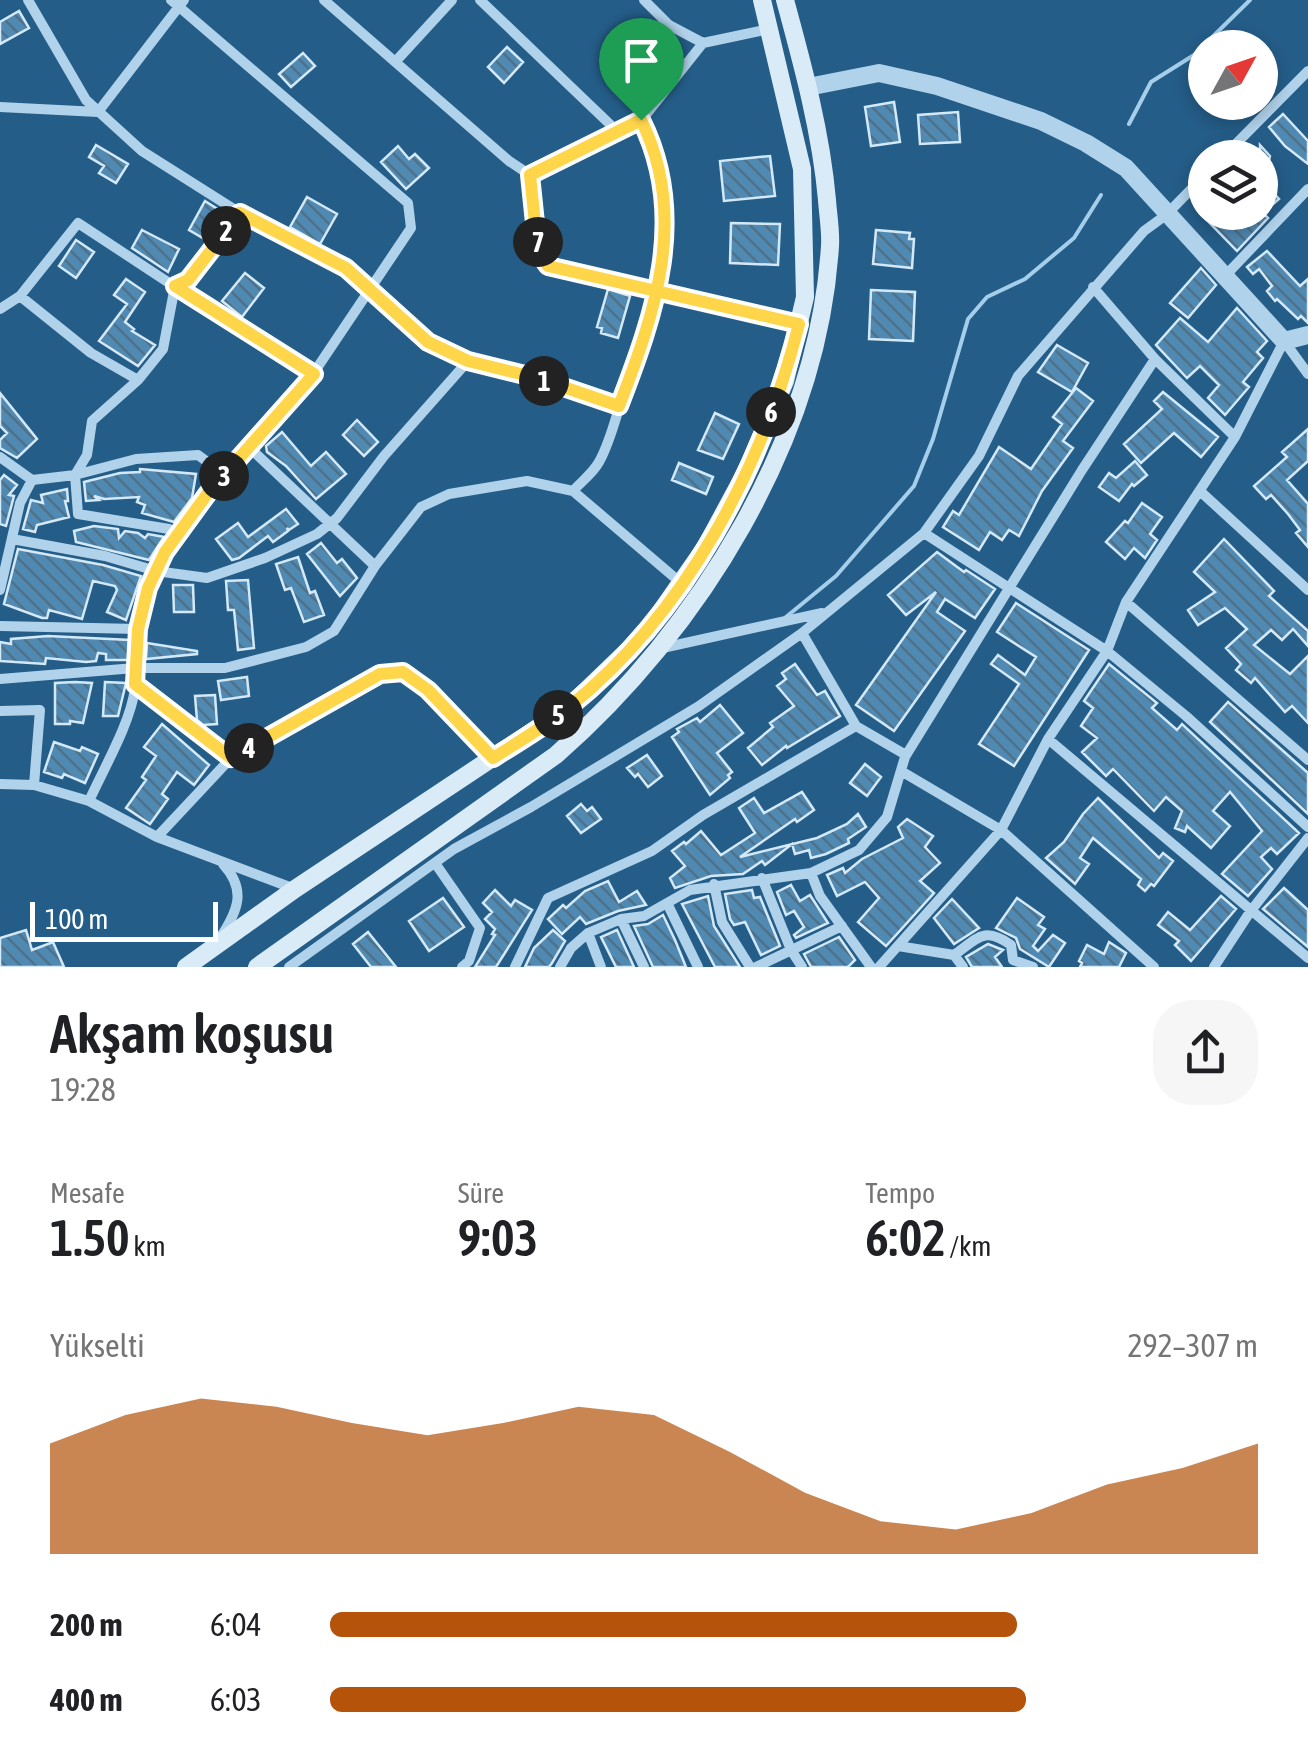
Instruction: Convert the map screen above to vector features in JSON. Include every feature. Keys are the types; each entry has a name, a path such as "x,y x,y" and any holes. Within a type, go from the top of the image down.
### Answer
{"main road":[{"path":"172,967 189,964 570,707 646,633 705,548 746,472 784,381 805,296 802,169 762,0"},
{"path":"257,967 556,755 598,718 658,649 722,562 771,472 817,342 830,243 824,162 785,0"}],"street":[{"path":"28,0 86,100 142,151 240,213 346,268 428,342 468,361 537,378 619,406"},
{"path":"324,0 530,175"},
{"path":"396,61 452,0"},
{"path":"480,0 618,132"},
{"path":"644,0 669,24 702,42 769,29"},
{"path":"89,801 124,722 135,684 138,629 148,588 175,536 314,374 410,228 408,203 178,2 98,112"},
{"path":"530,175 641,120 702,42"},
{"path":"1240,140 1308,71"},
{"path":"808,87 879,74 936,86 1041,121 1126,168 1284,341 1308,374"},
{"path":"0,107 98,112"},
{"path":"573,491 599,462 658,292 666,246 666,207 652,142 641,120"},
{"path":"530,175 538,252 548,266 799,324"},
{"path":"1225,276 1308,189"},
{"path":"289,967 435,863 699,706 802,634 924,533 979,456 1018,376 1092,287 1144,231 1188,192"},
{"path":"175,286 188,280 240,213"},
{"path":"0,308 20,296 78,223 314,374"},
{"path":"175,286 162,349 138,380 92,421 87,455 74,475 78,514 169,530 175,536"},
{"path":"1092,287 1156,359 1235,436"},
{"path":"20,296 91,353 138,380"},
{"path":"880,967 1000,830 1048,739 1107,652 1126,602 1235,436 1284,341 1308,335"},
{"path":"560,967 571,948 588,932 622,919 644,916 690,890 811,873 860,850 887,817 906,756 1082,470 1156,359"},
{"path":"12,539 207,578 265,558 328,525 468,361"},
{"path":"250,448 376,566"},
{"path":"0,457 32,480 74,475 136,459 198,455 225,474"},
{"path":"0,589 20,503 32,480"},
{"path":"0,679 135,668 225,668 306,646 334,631 421,507 450,494 527,481 573,491 681,583"},
{"path":"1201,492 1308,590"},
{"path":"924,533 1107,652 1186,716 1308,827"},
{"path":"1126,602 1308,760"},
{"path":"658,649 828,612"},
{"path":"0,626 138,629"},
{"path":"802,634 856,726 906,756"},
{"path":"156,838 231,758 380,674 403,672 428,690 493,758"},
{"path":"135,684 231,758"},
{"path":"0,711 40,710 34,785"},
{"path":"515,967 548,898 652,851 703,815 856,726"},
{"path":"1048,739 1308,958"},
{"path":"900,771 1000,830 1154,967"},
{"path":"0,784 34,785 89,801 156,838 296,889"},
{"path":"1214,967 1250,912 1308,838"},
{"path":"215,944 236,908 238,891 234,876 222,863"},
{"path":"435,863 480,928 470,961 462,967"},
{"path":"811,873 820,896 871,967"},
{"path":"762,878 791,950 802,967"},
{"path":"714,884 722,922 753,967 842,926"},
{"path":"668,905 698,967"},
{"path":"622,919 644,967"},
{"path":"588,932 601,967"},
{"path":"954,955 983,934 996,934 1011,945 1013,960 1033,967"},
{"path":"898,946 954,955 963,967"}],"building":[{"path":"19,11 29,28 0,44 0,22"},
{"path":"507,47 523,62 504,83 488,67"},
{"path":"303,53 315,66 291,87 279,74"},
{"path":"894,102 900,142 871,146 865,107"},
{"path":"958,112 960,142 920,144 918,115"},
{"path":"1283,114 1308,141 1308,164 1269,127"},
{"path":"96,145 128,164 116,183 99,173 104,166 89,157"},
{"path":"398,146 409,159 415,154 429,168 406,189 381,162"},
{"path":"770,156 775,196 724,201 720,161"},
{"path":"307,197 337,214 320,244 290,227"},
{"path":"205,201 227,215 208,241 189,230"},
{"path":"731,223 780,224 778,265 730,263"},
{"path":"142,230 179,249 168,272 132,248"},
{"path":"876,230 910,233 909,239 914,239 912,268 873,264"},
{"path":"1217,230 1257,230 1237,251"},
{"path":"76,240 94,252 76,278 59,266"},
{"path":"1267,251 1300,286 1308,279 1308,323 1275,301 1267,291 1272,286 1259,269 1253,274 1247,267"},
{"path":"1201,268 1216,285 1188,318 1170,303"},
{"path":"245,273 264,288 242,317 222,301"},
{"path":"126,279 145,292 125,322 155,345 138,366 99,341 127,304 114,295"},
{"path":"608,289 630,296 618,338 601,333 602,328 597,327"},
{"path":"871,290 915,292 913,341 869,339"},
{"path":"1237,308 1267,341 1257,352 1263,358 1243,382 1249,387 1225,415 1208,398 1219,385 1200,366 1187,378 1156,345 1180,318 1208,342"},
{"path":"1057,345 1088,363 1072,392 1038,372"},
{"path":"1076,388 1093,401 1063,441 1073,448 1042,491 1019,536 1009,530 1002,540 990,532 979,550 943,527 953,511 959,515 999,447 1031,469 1062,424 1053,417"},
{"path":"1163,392 1218,437 1201,457 1174,433 1141,463 1124,444 1162,409 1154,401"},
{"path":"0,393 37,439 17,458 0,448 0,440 7,433 0,426"},
{"path":"715,413 739,424 723,459 698,450"},
{"path":"357,420 378,442 364,456 343,435"},
{"path":"1308,429 1308,461 1287,480 1308,504 1308,547 1296,533 1300,530 1288,514 1271,495 1266,499 1254,486 1287,457 1282,452"},
{"path":"282,432 311,466 326,452 346,474 316,499 286,466 267,452 266,446"},
{"path":"1135,461 1147,475 1132,484 1119,501 1099,487 1109,473 1116,478"},
{"path":"679,463 713,477 706,494 672,480"},
{"path":"140,469 196,474 192,498 174,522 142,513 145,505 137,502 139,497 94,496 99,500 86,501 84,482"},
{"path":"4,475 17,485 9,495 14,496 6,526 0,524 0,480"},
{"path":"67,489 69,517 37,525 35,532 23,529 31,500 43,503 41,495"},
{"path":"1142,503 1162,517 1150,534 1157,540 1145,558 1134,548 1125,559 1106,542 1125,521 1128,523"},
{"path":"286,509 298,524 287,528 273,542 268,536 239,558 232,560 216,539 238,523 248,537"},
{"path":"94,526 118,529 119,538 125,531 145,538 148,534 164,537 149,560 76,542 74,531"},
{"path":"1224,539 1274,591 1269,596 1308,631 1308,646 1293,629 1282,640 1271,630 1254,645 1290,674 1308,656 1308,723 1292,706 1285,712 1255,678 1251,683 1236,670 1241,664 1226,648 1247,629 1225,608 1198,625 1188,610 1215,592 1194,572"},
{"path":"321,543 337,563 342,559 357,578 340,596 307,554"},
{"path":"18,549 141,576 126,620 107,612 117,590 115,586 93,581 82,619 49,610 47,618 42,618 4,604"},
{"path":"937,552 995,589 975,618 945,599 937,612 965,631 894,731 856,705 936,592 906,615 888,595"},
{"path":"298,557 310,593 315,591 324,615 304,622 291,588 285,590 276,564"},
{"path":"248,580 254,648 238,650 226,581"},
{"path":"173,585 193,585 194,612 174,612"},
{"path":"1016,603 1089,650 1014,766 979,744 1019,684 991,664 998,655 1025,675 1036,657 997,632"},
{"path":"48,636 130,640 128,660 106,660 106,654 98,653 96,661 86,662 46,658 45,664 0,661 0,642 11,644 11,639"},
{"path":"147,643 197,651 197,654 146,659"},
{"path":"795,664 817,695 825,691 840,716 786,746 762,765 748,748 773,727 770,723 794,706 777,686 786,679 782,673"},
{"path":"1109,664 1157,703 1152,708 1177,730 1182,724 1299,833 1277,854 1271,848 1261,857 1272,869 1248,896 1222,874 1262,831 1230,792 1213,811 1230,826 1211,848 1187,826 1185,832 1175,828 1182,811 1166,797 1154,811 1113,769 1106,776 1082,752 1097,738 1081,726 1093,708 1084,701"},
{"path":"247,677 249,696 221,700 218,681"},
{"path":"105,682 126,683 118,716 103,716"},
{"path":"55,683 92,683 83,723 55,724"},
{"path":"215,695 217,724 203,725 197,720 195,696"},
{"path":"1228,702 1308,773 1308,814 1210,722"},
{"path":"720,705 743,733 717,753 732,772 710,795 672,737 679,732 677,729 697,718 700,722"},
{"path":"162,724 209,765 194,785 177,772 162,794 168,799 150,824 126,808 146,780 142,777 156,756 144,747"},
{"path":"54,742 98,754 85,783 64,774 62,778 44,772"},
{"path":"647,755 662,776 648,787 627,768"},
{"path":"865,764 881,777 867,796 850,783"},
{"path":"802,792 814,810 740,857 792,844 765,865 762,861 743,874 711,876 675,888 670,878 685,866 672,851 701,831 721,855 755,833 739,808 754,798 764,813"},
{"path":"1098,798 1159,858 1163,853 1173,861 1154,886 1151,884 1145,891 1138,885 1141,879 1093,838 1080,858 1089,864 1075,884 1046,858 1064,842"},
{"path":"581,804 587,811 592,807 601,819 581,833 567,816"},
{"path":"858,814 866,827 848,839 849,843 811,858 809,850 795,854 792,844 817,838 847,824"},
{"path":"907,819 933,836 925,847 940,863 920,881 934,893 886,946 858,922 879,898 865,882 837,896 827,875 843,868 845,873 862,859 903,838 898,827"},
{"path":"608,881 619,902 637,891 646,905 586,924 580,917 562,934 548,919 585,891"},
{"path":"791,885 800,901 810,895 828,923 796,938 794,935 804,927 794,911 786,915 777,892"},
{"path":"1284,888 1308,910 1308,947 1263,909"},
{"path":"495,890 511,906 515,900 532,910 496,967 475,967 495,935 495,929 485,919 492,912 483,903"},
{"path":"752,890 754,898 760,897 780,946 761,955 745,922 734,925 730,919 725,894"},
{"path":"708,896 714,926 740,967 715,967 682,904"},
{"path":"1221,896 1236,909 1191,961 1175,945 1179,941 1158,925 1168,912 1190,930"},
{"path":"443,898 464,927 429,951 409,921"},
{"path":"1017,898 1044,917 1038,925 1045,929 1033,946 1038,951 1053,935 1065,943 1049,967 1020,949 1016,938 996,928"},
{"path":"952,899 979,928 954,944 934,918"},
{"path":"663,915 686,967 653,967 634,926 648,924"},
{"path":"26,930 32,950 53,942 64,967 0,967 0,938"},
{"path":"553,930 565,941 549,967 525,967 534,948"},
{"path":"617,930 634,967 616,967 601,937"},
{"path":"368,932 396,967 371,967 353,944"},
{"path":"839,937 855,960 848,967 811,967 804,954"},
{"path":"1109,942 1126,953 1119,967 1080,967 1087,945 1104,954"},
{"path":"988,944 1003,950 995,957 1002,967 972,967 966,957"}],"waterway":[{"path":"1129,124 1151,82 1194,55 1250,0"},
{"path":"786,617 836,576 914,486 933,439 968,319 987,297 1025,279 1074,238 1101,195"}],"route":[{"path":"641,120 530,175 538,252 548,266 658,292 799,324 784,381 746,472 705,548 646,633 570,707 493,758 428,690 403,672 380,674 231,758 135,684 138,629 148,588 175,536 314,374 175,286 188,280 240,213 346,268 428,342 468,361 537,378 619,406 646,335 658,292 666,246 666,207 652,142 641,120"}]}
